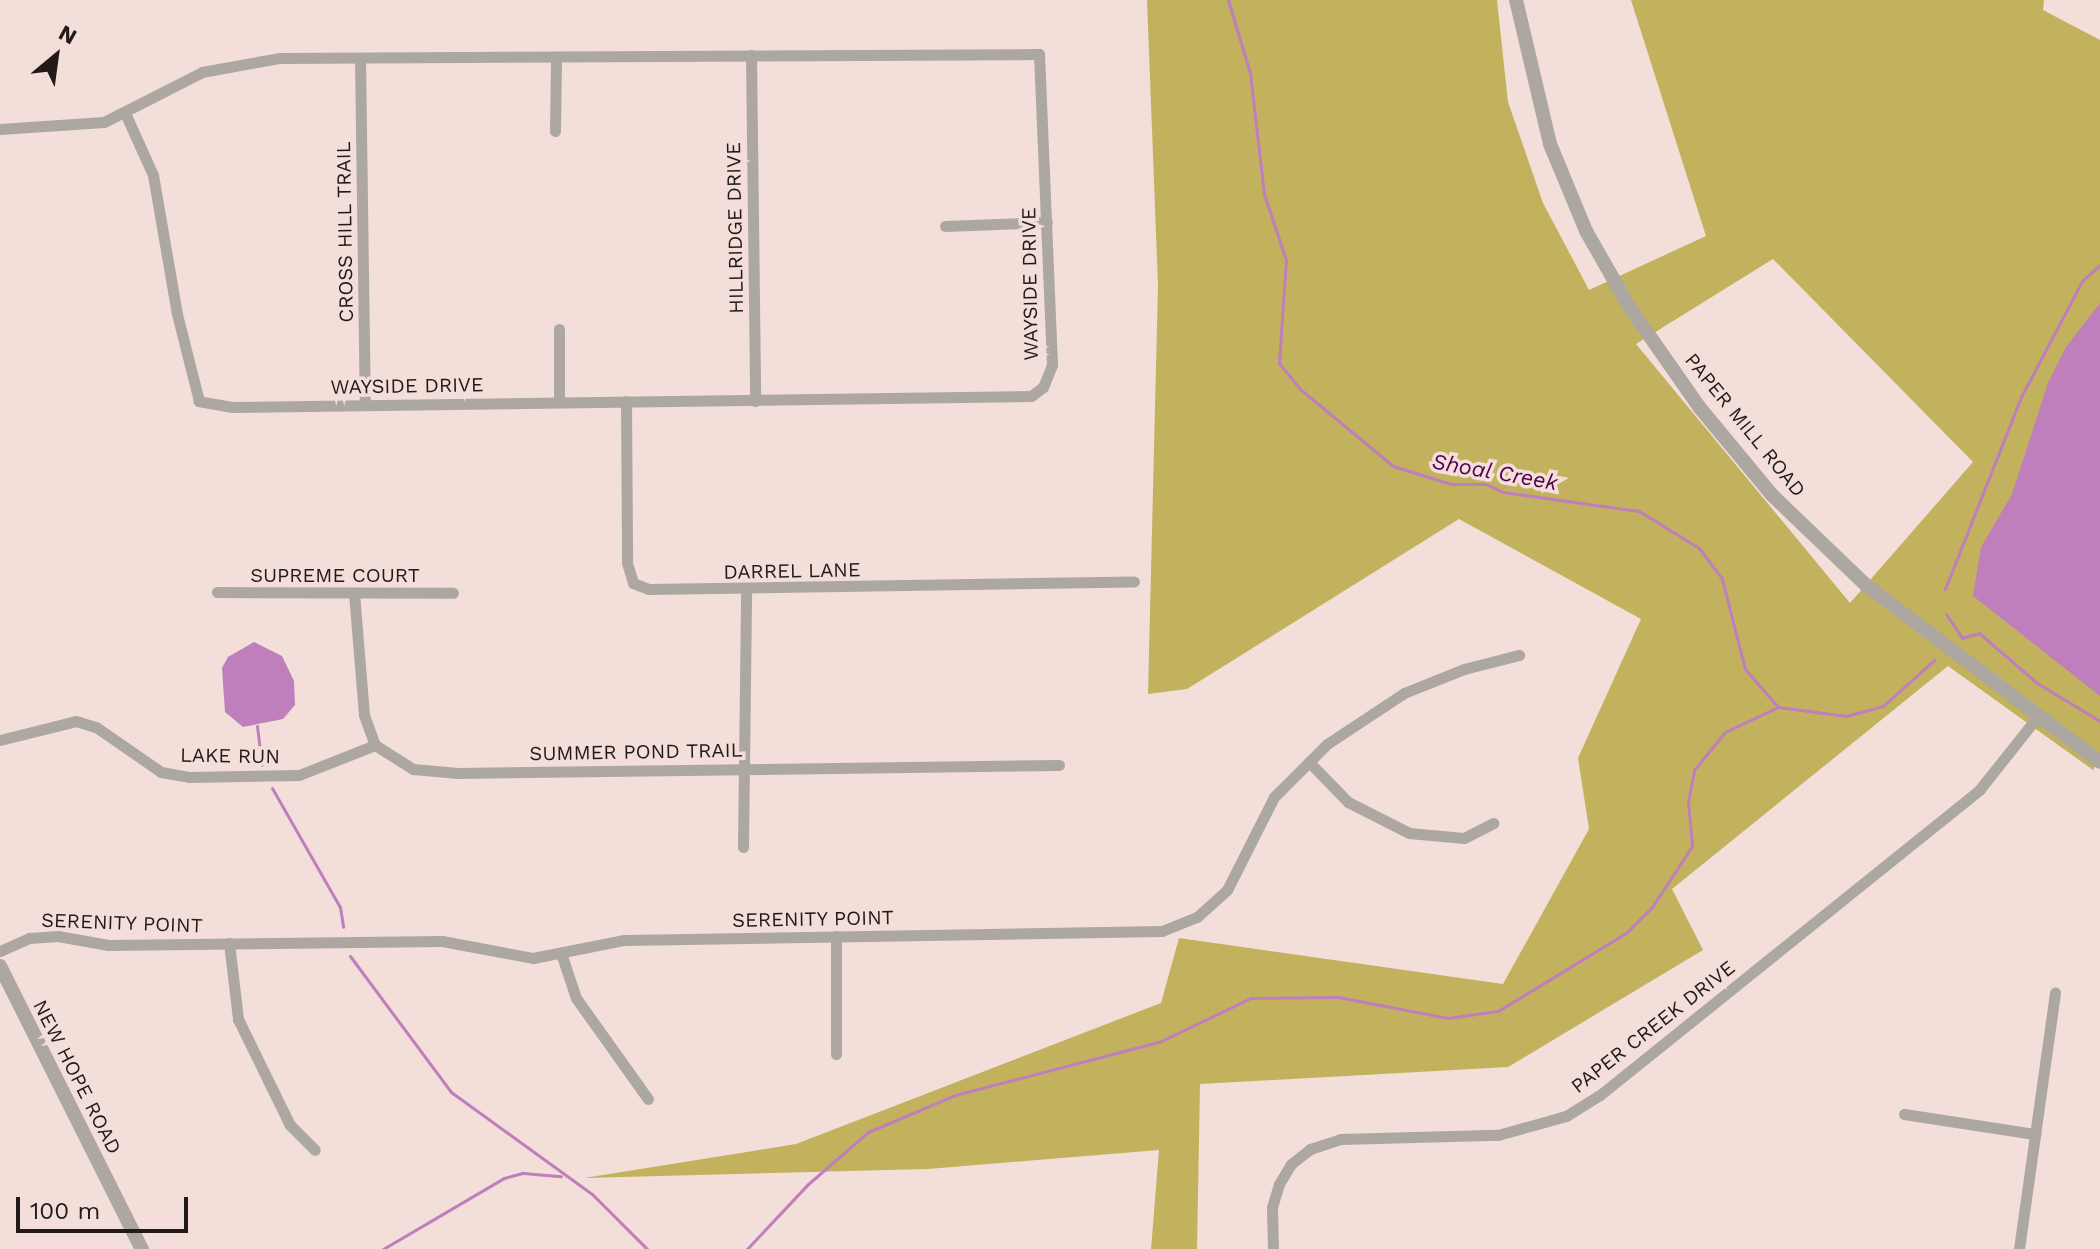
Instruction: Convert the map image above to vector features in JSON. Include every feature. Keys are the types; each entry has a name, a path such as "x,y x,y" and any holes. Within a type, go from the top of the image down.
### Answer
{"street":[{"name":"PAPER MILL ROAD","path":"1516,0 1550,144 1586,231 1630,308 1700,408 1772,495 1866,585 2100,762"},
{"name":"WAYSIDE DRIVE","path":"0,129 76,128 125,113 229,63 360,58 1039,54 1052,365 1043,387 1031,396 232,407 199,401 177,314 153,175 125,113"},
{"name":"HILLRIDGE DRIVE","path":"751,55 755,401"},
{"path":"555,131 556,57"},
{"name":"CROSS HILL TRAIL","path":"360,58 365,405"},
{"path":"945,226 1047,222"},
{"path":"559,329 559,402"},
{"name":"DARREL LANE","path":"626,401 627,563 633,583 649,589 746,590 1134,581"},
{"path":"743,847 746,590"},
{"name":"SUPREME COURT","path":"217,592 453,593"},
{"path":"354,593 364,715 375,745"},
{"name":"SERENITY POINT","path":"0,951 29,938 58,936 108,945 442,941 533,958 624,940 1162,931 1197,917 1227,890 1274,797 1327,744 1404,693 1464,669 1519,655"},
{"name":"PAPER CREEK DRIVE","path":"1273,1249 1272,1207 1279,1184 1291,1164 1310,1149 1340,1139 1498,1135 1566,1116 1600,1095 1980,789 2038,716"},
{"name":"LAKE RUN","path":"0,740 76,721 96,727 161,772 189,777 299,775 375,745"},
{"name":"SUMMER POND TRAIL","path":"375,745 413,769 437,773 1059,765"},
{"path":"1309,762 1348,802 1409,833 1464,838 1493,823"},
{"path":"836,936 836,1054"},
{"path":"229,943 238,1019 290,1125 315,1150"},
{"path":"561,953 576,998 648,1099"},
{"name":"NEW HOPE ROAD","path":"0,966 142,1249"},
{"path":"2019,1249 2055,993"},
{"path":"1904,1114 2035,1134"}],"shaded area":[{"path":"1147,0 1497,0 1508,102 1543,203 1589,290 1706,236 1631,0 2044,0 2043,10 2100,40 2100,758 2093,770 1948,666 1672,889 1703,950 1508,1067 1200,1084 1197,1249 1151,1249 1159,1150 928,1169 584,1178 796,1144 1161,1003 1179,938 1503,984 1589,829 1578,758 1641,619 1459,519 1187,689 1148,694 1158,285","holes":["1773,259 1973,462 1850,603 1636,344"]},
{"path":"2100,303 2100,696 1973,596 1981,547 2012,494 2048,383 2066,347"},
{"path":"254,642 282,656 294,681 295,705 283,719 243,727 225,712 222,668 228,657"}],"waterway":[{"name":"Shoal Creek","path":"1228,0 1250,73 1264,194 1286,260 1279,363 1300,389 1393,466 1451,484 1486,484 1503,492 1639,511 1699,548 1722,579 1745,669 1778,707 1846,716 1883,706 1934,660"},
{"path":"1945,589 2022,395 2082,281 2100,265"},
{"name":"Shoal Creek","path":"1946,614 1962,638 1979,633 2037,683 2100,721"},
{"path":"747,1249 807,1185 868,1132 955,1095 1159,1042 1251,998 1338,997 1448,1018 1498,1011 1626,933 1652,907 1692,846 1688,802 1694,770 1725,732 1778,707"},
{"path":"257,726 262,765"},
{"path":"272,788 340,907 343,927"},
{"path":"350,956 451,1092 592,1194 647,1249"},
{"path":"383,1249 504,1178 523,1173 561,1176"}]}
